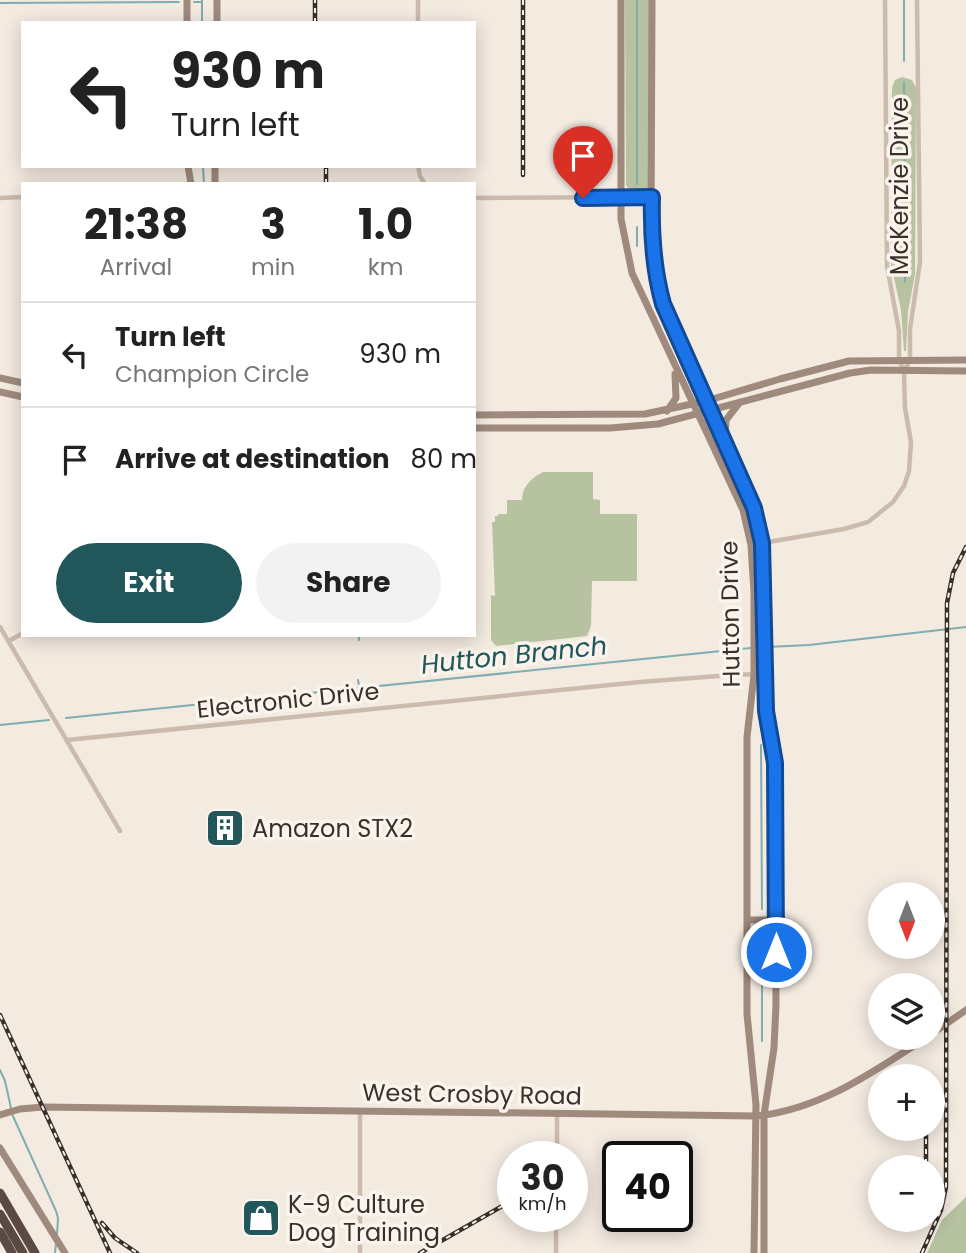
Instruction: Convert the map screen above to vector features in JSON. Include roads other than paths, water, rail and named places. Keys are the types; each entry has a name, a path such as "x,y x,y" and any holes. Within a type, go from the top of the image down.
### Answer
{"highway":[{"path":"0,1193 34,1253"},
{"path":"0,1214 23,1253"},
{"path":"0,1232 12,1253"}],"street":[{"path":"187,0 187,21"},
{"path":"217,0 217,21"},
{"path":"418,0 418,21"},
{"name":"Hutton Drive","path":"621,0 622,229 632,274 743,510 751,545 758,629 764,664 766,711 775,763 774,1048 760,1115 754,1253"},
{"name":"Hutton Drive","path":"652,0 651,234 655,273 663,304 754,508 762,543 758,629 747,737 747,1014 760,1115 764,1253"},
{"name":"McKenzie Drive","path":"762,543 862,524 880,514 893,502 904,486 909,471 911,442 905,408 904,371 899,360 899,331 887,266 885,0"},
{"name":"McKenzie Drive","path":"904,371 910,360 910,329 920,262 917,0"},
{"path":"0,198 21,197"},
{"path":"476,198 652,197"},
{"path":"667,411 676,398 677,390 672,359"},
{"path":"476,415 632,415 692,405 849,361 966,360"},
{"path":"476,428 631,427 697,414 850,373 966,371"},
{"path":"0,378 21,383"},
{"path":"0,391 21,396"},
{"path":"725,442 726,420 741,401"},
{"path":"528,415 529,428"},
{"path":"751,545 762,543"},
{"path":"0,627 120,831"},
{"path":"8,642 21,634"},
{"name":"Electronic Drive","path":"67,740 629,683 764,674"},
{"path":"748,920 776,920"},
{"path":"945,1025 966,1010"},
{"name":"West Crosby Road","path":"2,1114 43,1107 760,1115 794,1110 819,1100 862,1078 907,1050"},
{"path":"360,1112 360,1253"},
{"path":"557,1114 557,1141"},
{"path":"0,1147 65,1253"},
{"path":"755,1207 764,1207"},
{"path":"556,1232 556,1253"}],"waterway":[{"path":"202,0 202,21"},
{"path":"637,0 637,184"},
{"path":"904,0 904,61"},
{"path":"0,3 179,2"},
{"path":"194,2 202,2"},
{"path":"904,82 905,282"},
{"path":"203,168 204,182"},
{"path":"637,227 637,246"},
{"name":"Hutton Branch","path":"767,647 809,645 966,627"},
{"path":"759,647 759,660"},
{"name":"Hutton Branch","path":"66,718 751,648"},
{"name":"Hutton Branch","path":"358,680 362,688"},
{"path":"0,725 49,720"},
{"path":"761,745 762,909"},
{"path":"762,926 762,1041"},
{"path":"0,1070 11,1108"},
{"path":"12,1114 56,1211 57,1235"},
{"path":"55,1253 56,1244"}],"railway":[{"path":"315,0 315,21"},
{"path":"523,0 523,175"},
{"path":"326,168 326,182"},
{"path":"922,1253 941,1210 946,1187 947,603 953,573 966,547"},
{"path":"0,1015 110,1253"},
{"path":"926,1141 926,1155"},
{"path":"420,1253 497,1209"},
{"path":"102,1223 115,1238 137,1253"}],"place":[{"name":"Amazon STX2","path":"225,828"},
{"name":"K-9 Culture Dog Training","path":"261,1218"}]}
